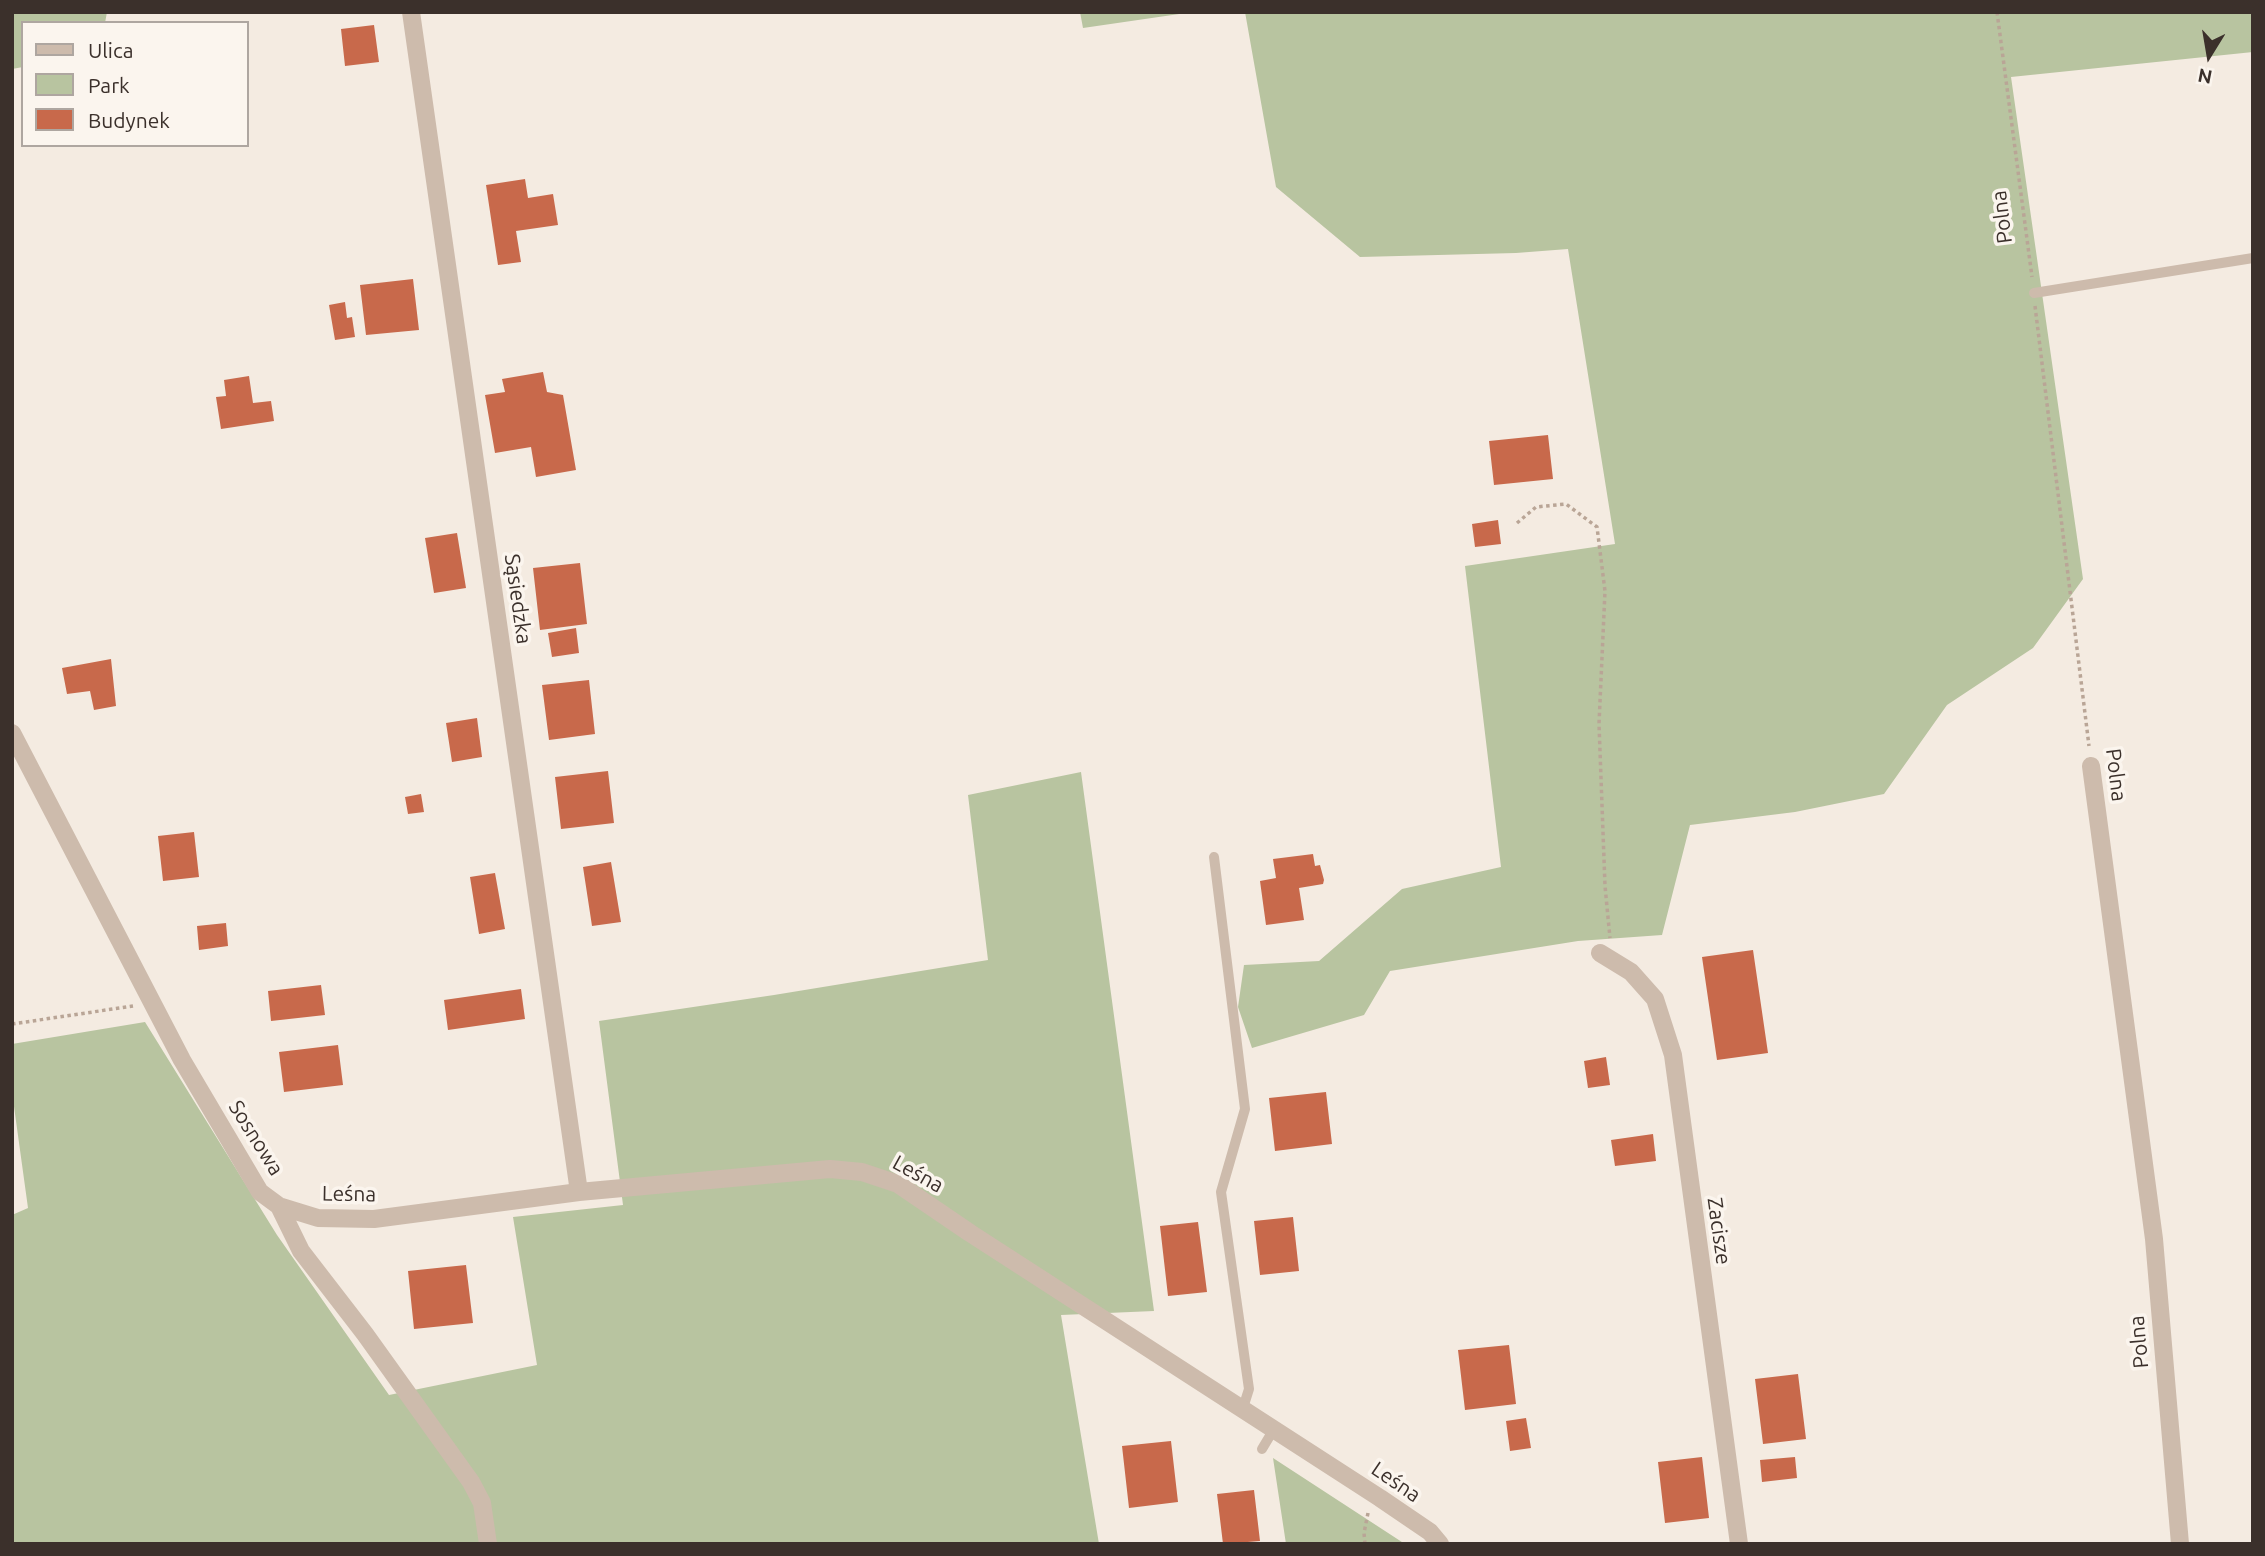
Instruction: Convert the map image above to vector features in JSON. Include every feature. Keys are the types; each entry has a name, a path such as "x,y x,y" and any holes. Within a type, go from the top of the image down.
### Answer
{"street":[{"name":"Sąsiedzka","path":"411,12 579,1192"},
{"name":"Sosnowa","path":"12,733 182,1060 260,1192 279,1206 301,1251 365,1334 471,1482 482,1503 488,1544"},
{"name":"Polna","path":"2091,766 2154,1240 2180,1544"},
{"name":"Zacisze","path":"1606,956 1631,972 1655,999 1673,1055 1739,1544"},
{"name":"Leśna","path":"279,1206 318,1218 374,1219 579,1192 830,1169 862,1172 898,1184 1380,1498 1430,1532 1440,1544"}],"lane":[{"path":"2034,293 2253,258"},
{"path":"1214,857 1245,1109 1221,1192 1249,1389 1243,1408"},
{"path":"1262,1449 1274,1429"}],"path":[{"name":"Polna","path":"1997,12 2091,766"},
{"path":"1517,523 1536,506 1566,504 1597,527 1605,591 1599,724 1606,956"},
{"path":"12,1024 152,1003"},
{"path":"1365,1544 1366,1518 1380,1498"}],"green space":[{"path":"12,12 107,12 105,21 21,21 21,67 12,69"},
{"path":"1080,12 1193,12 1083,28"},
{"path":"1245,12 2253,12 2253,52 2011,77 2083,579 2033,648 1947,705 1884,794 1795,812 1690,825 1662,935 1578,941 1390,971 1364,1015 1252,1048 1238,1007 1244,965 1319,961 1402,889 1501,867 1465,566 1615,544 1568,249 1360,257 1276,187"},
{"path":"1081,772 1154,1311 1061,1315 1099,1544 12,1544 12,1215 28,1208 12,1092 12,1044 145,1022 277,1235 389,1395 537,1365 513,1217 623,1205 599,1021 988,960 968,795"},
{"path":"1273,1458 1405,1544 1286,1544"}],"building":[{"path":"374,25 379,62 345,66 341,29"},
{"path":"525,179 528,198 553,194 558,225 516,231 521,262 498,265 486,185"},
{"path":"413,279 419,330 366,335 360,285"},
{"path":"345,302 347,318 352,317 355,337 335,340 329,305"},
{"path":"543,372 547,392 563,395 576,470 536,477 531,447 495,453 485,395 505,392 502,379"},
{"path":"249,376 253,403 271,401 274,421 221,429 216,397 226,396 224,380"},
{"path":"1548,435 1553,479 1494,485 1489,441"},
{"path":"1498,520 1501,544 1475,547 1472,524"},
{"path":"457,533 466,588 434,593 425,538"},
{"path":"580,563 587,624 540,630 533,568"},
{"path":"576,628 579,653 552,657 548,633"},
{"path":"111,659 116,706 94,710 90,691 67,694 62,668"},
{"path":"589,680 595,734 549,740 542,685"},
{"path":"477,718 482,757 452,762 446,723"},
{"path":"608,771 614,823 561,829 555,777"},
{"path":"421,794 424,812 408,814 405,797"},
{"path":"194,832 199,877 163,881 158,836"},
{"path":"1313,854 1315,866 1320,865 1324,880 1323,884 1299,888 1304,920 1266,925 1260,881 1276,878 1273,859"},
{"path":"611,862 621,922 592,926 583,867"},
{"path":"495,873 505,929 479,934 470,877"},
{"path":"226,923 228,946 199,950 197,926"},
{"path":"1753,950 1768,1053 1717,1060 1702,957"},
{"path":"321,985 325,1015 271,1021 268,991"},
{"path":"521,989 525,1019 448,1030 444,1000"},
{"path":"338,1045 343,1085 284,1092 279,1052"},
{"path":"1606,1057 1610,1085 1588,1088 1584,1061"},
{"path":"1326,1092 1332,1144 1275,1151 1269,1098"},
{"path":"1653,1134 1656,1161 1615,1166 1611,1140"},
{"path":"1293,1217 1299,1271 1260,1275 1254,1221"},
{"path":"1198,1222 1207,1292 1168,1296 1160,1226"},
{"path":"466,1265 473,1323 414,1329 408,1271"},
{"path":"1509,1345 1516,1404 1465,1410 1458,1350"},
{"path":"1798,1374 1806,1439 1763,1444 1755,1379"},
{"path":"1526,1418 1531,1448 1510,1451 1506,1421"},
{"path":"1171,1441 1178,1502 1129,1508 1122,1446"},
{"path":"1702,1457 1709,1518 1665,1523 1658,1462"},
{"path":"1795,1457 1797,1478 1762,1482 1760,1460"},
{"path":"1254,1490 1260,1541 1223,1544 1217,1494"}]}
